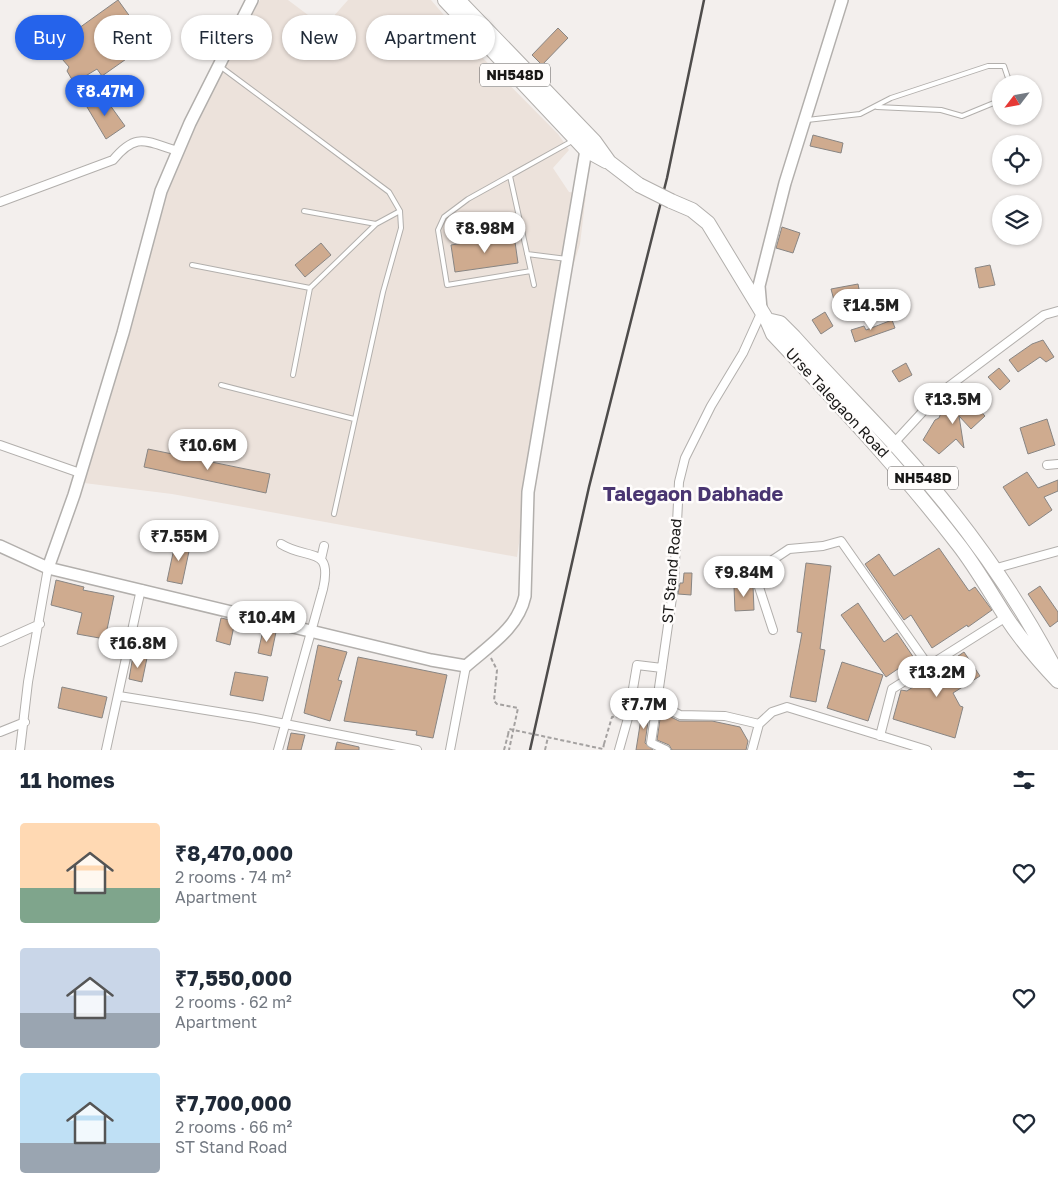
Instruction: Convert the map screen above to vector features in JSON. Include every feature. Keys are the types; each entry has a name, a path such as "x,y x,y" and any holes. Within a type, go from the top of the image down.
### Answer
{"highway":[{"name":"NH548D","path":"445,0 586,150 609,162"},
{"name":"NH548D","path":"458,0 594,141 609,162"},
{"name":"Urse Talegaon Road","path":"609,162 639,185 692,210 708,223 770,318 773,334 889,448 979,571 1006,617 1035,657 1058,681"},
{"name":"NH548D","path":"889,448 945,504 993,569 1045,649 1058,675"}],"street":[{"path":"20,750 30,673 40,624 48,568 80,473 122,333 161,191 178,151 252,0"},
{"path":"770,318 759,286 785,183 842,0"},
{"path":"0,202 113,160 126,145 139,140 178,151"},
{"path":"450,750 466,666 515,622 521,612 525,596 528,492 586,150"},
{"path":"889,448 940,393 1044,315 1058,311"},
{"name":"ST Stand Road","path":"666,750 652,743 674,584 679,482 685,458 711,406 744,354 770,318"},
{"path":"0,445 80,473"},
{"path":"1047,465 1058,464"},
{"path":"773,630 756,578 771,560 789,549 823,546 841,541 928,665"},
{"path":"278,750 326,576 326,568 321,559 281,544"},
{"path":"0,546 48,568 466,666"},
{"path":"321,559 324,546"},
{"path":"993,569 1058,552"},
{"path":"106,750 141,589"},
{"path":"880,736 892,689 1006,617"},
{"path":"0,642 40,624"},
{"path":"619,750 628,718 637,665 662,668"},
{"path":"119,696 285,724 417,750"},
{"path":"657,703 680,715 725,716 758,724"},
{"path":"752,750 758,724 772,712 787,706 928,750"},
{"path":"0,732 25,722"}],"lane":[{"path":"219,66 389,192 400,211 401,228 383,292 334,514"},
{"path":"805,120 860,114 892,98 988,66 1004,66 1007,75"},
{"path":"875,107 941,110 962,116 992,104"},
{"path":"531,271 447,285 438,230 444,217 468,200 576,139"},
{"path":"510,176 534,285"},
{"path":"304,210 376,224"},
{"path":"293,375 310,288 376,224 400,211"},
{"path":"527,254 566,259"},
{"path":"192,265 310,288"},
{"path":"221,384 354,419"}],"path":[{"path":"484,650 493,660 497,670 494,701 497,704 518,708 509,750"},
{"path":"504,750 509,729 603,749 609,721 612,717 628,718"},
{"path":"545,750 548,737"}],"shaded area":[{"path":"260,0 288,0 308,15 282,15 282,60 356,60 356,15 335,15 348,0 431,0 444,15 366,15 366,60 485,60 558,134 569,150 553,168 569,192 586,194 580,244 562,301 528,481 517,557 172,494 84,483 107,410 167,193 205,105 229,60 272,60 272,15 252,15"}],"building":[{"path":"118,0 129,15 97,15"},
{"path":"94,17 94,60 125,60 102,76 97,69 74,83 67,71 69,67 63,60 84,60 84,24"},
{"path":"558,28 568,38 542,65 532,55"},
{"path":"102,94 125,126 106,139 87,107"},
{"path":"813,135 843,143 841,153 810,146"},
{"path":"782,227 800,233 793,253 776,248"},
{"path":"514,235 518,263 455,272 451,245"},
{"path":"321,243 331,255 305,277 295,265"},
{"path":"990,265 995,285 979,288 975,268"},
{"path":"858,284 861,299 835,304 831,289"},
{"path":"825,312 833,326 821,334 812,320"},
{"path":"892,320 895,328 855,342 851,330 864,326 866,330"},
{"path":"1043,340 1054,357 1046,362 1040,357 1018,372 1009,360 1032,344"},
{"path":"906,363 912,375 899,382 892,371"},
{"path":"999,368 1010,381 1000,390 988,377"},
{"path":"966,396 985,416 971,429 959,416 964,448 956,439 939,454 923,440 935,420 939,418 943,408 948,413"},
{"path":"1047,419 1055,445 1028,454 1020,428"},
{"path":"148,449 270,474 266,493 144,467"},
{"path":"1027,472 1038,488 1058,480 1058,491 1044,497 1052,510 1029,526 1003,487"},
{"path":"176,539 191,542 182,584 167,581"},
{"path":"939,548 969,591 975,587 992,610 968,627 967,625 932,648 911,615 904,620 865,564 879,554 894,576"},
{"path":"806,563 831,566 820,649 825,650 816,702 790,697 802,633 797,632"},
{"path":"684,573 692,573 691,595 678,594 680,583 683,583"},
{"path":"56,580 84,587 83,590 114,596 105,639 77,634 82,613 51,605"},
{"path":"753,586 754,610 735,611 734,587"},
{"path":"1040,586 1058,612 1058,621 1050,627 1028,594"},
{"path":"858,603 884,642 897,633 914,658 886,677 841,615"},
{"path":"221,618 235,621 230,645 216,641"},
{"path":"263,630 276,632 271,656 258,653"},
{"path":"318,645 347,652 338,680 342,681 330,721 304,713"},
{"path":"964,652 980,676 953,693 960,706 963,707 955,738 893,719 901,690 907,691"},
{"path":"133,656 147,658 142,682 129,679"},
{"path":"358,657 447,675 433,738 416,735 417,731 344,721"},
{"path":"842,662 883,675 868,721 827,708"},
{"path":"235,672 268,677 263,701 230,695"},
{"path":"62,687 107,697 102,718 58,708"},
{"path":"643,706 650,708 645,743 653,750 636,750"},
{"path":"661,712 679,721 712,721 740,727 748,741 746,750 672,750 669,745 657,740"},
{"path":"291,733 305,735 301,750 287,750"},
{"path":"337,742 359,747 359,750 335,750"}],"railway":[{"path":"530,750 589,487 667,178 704,0"}],"district":[{"name":"Talegaon Dabhade","path":"693,494"}]}
